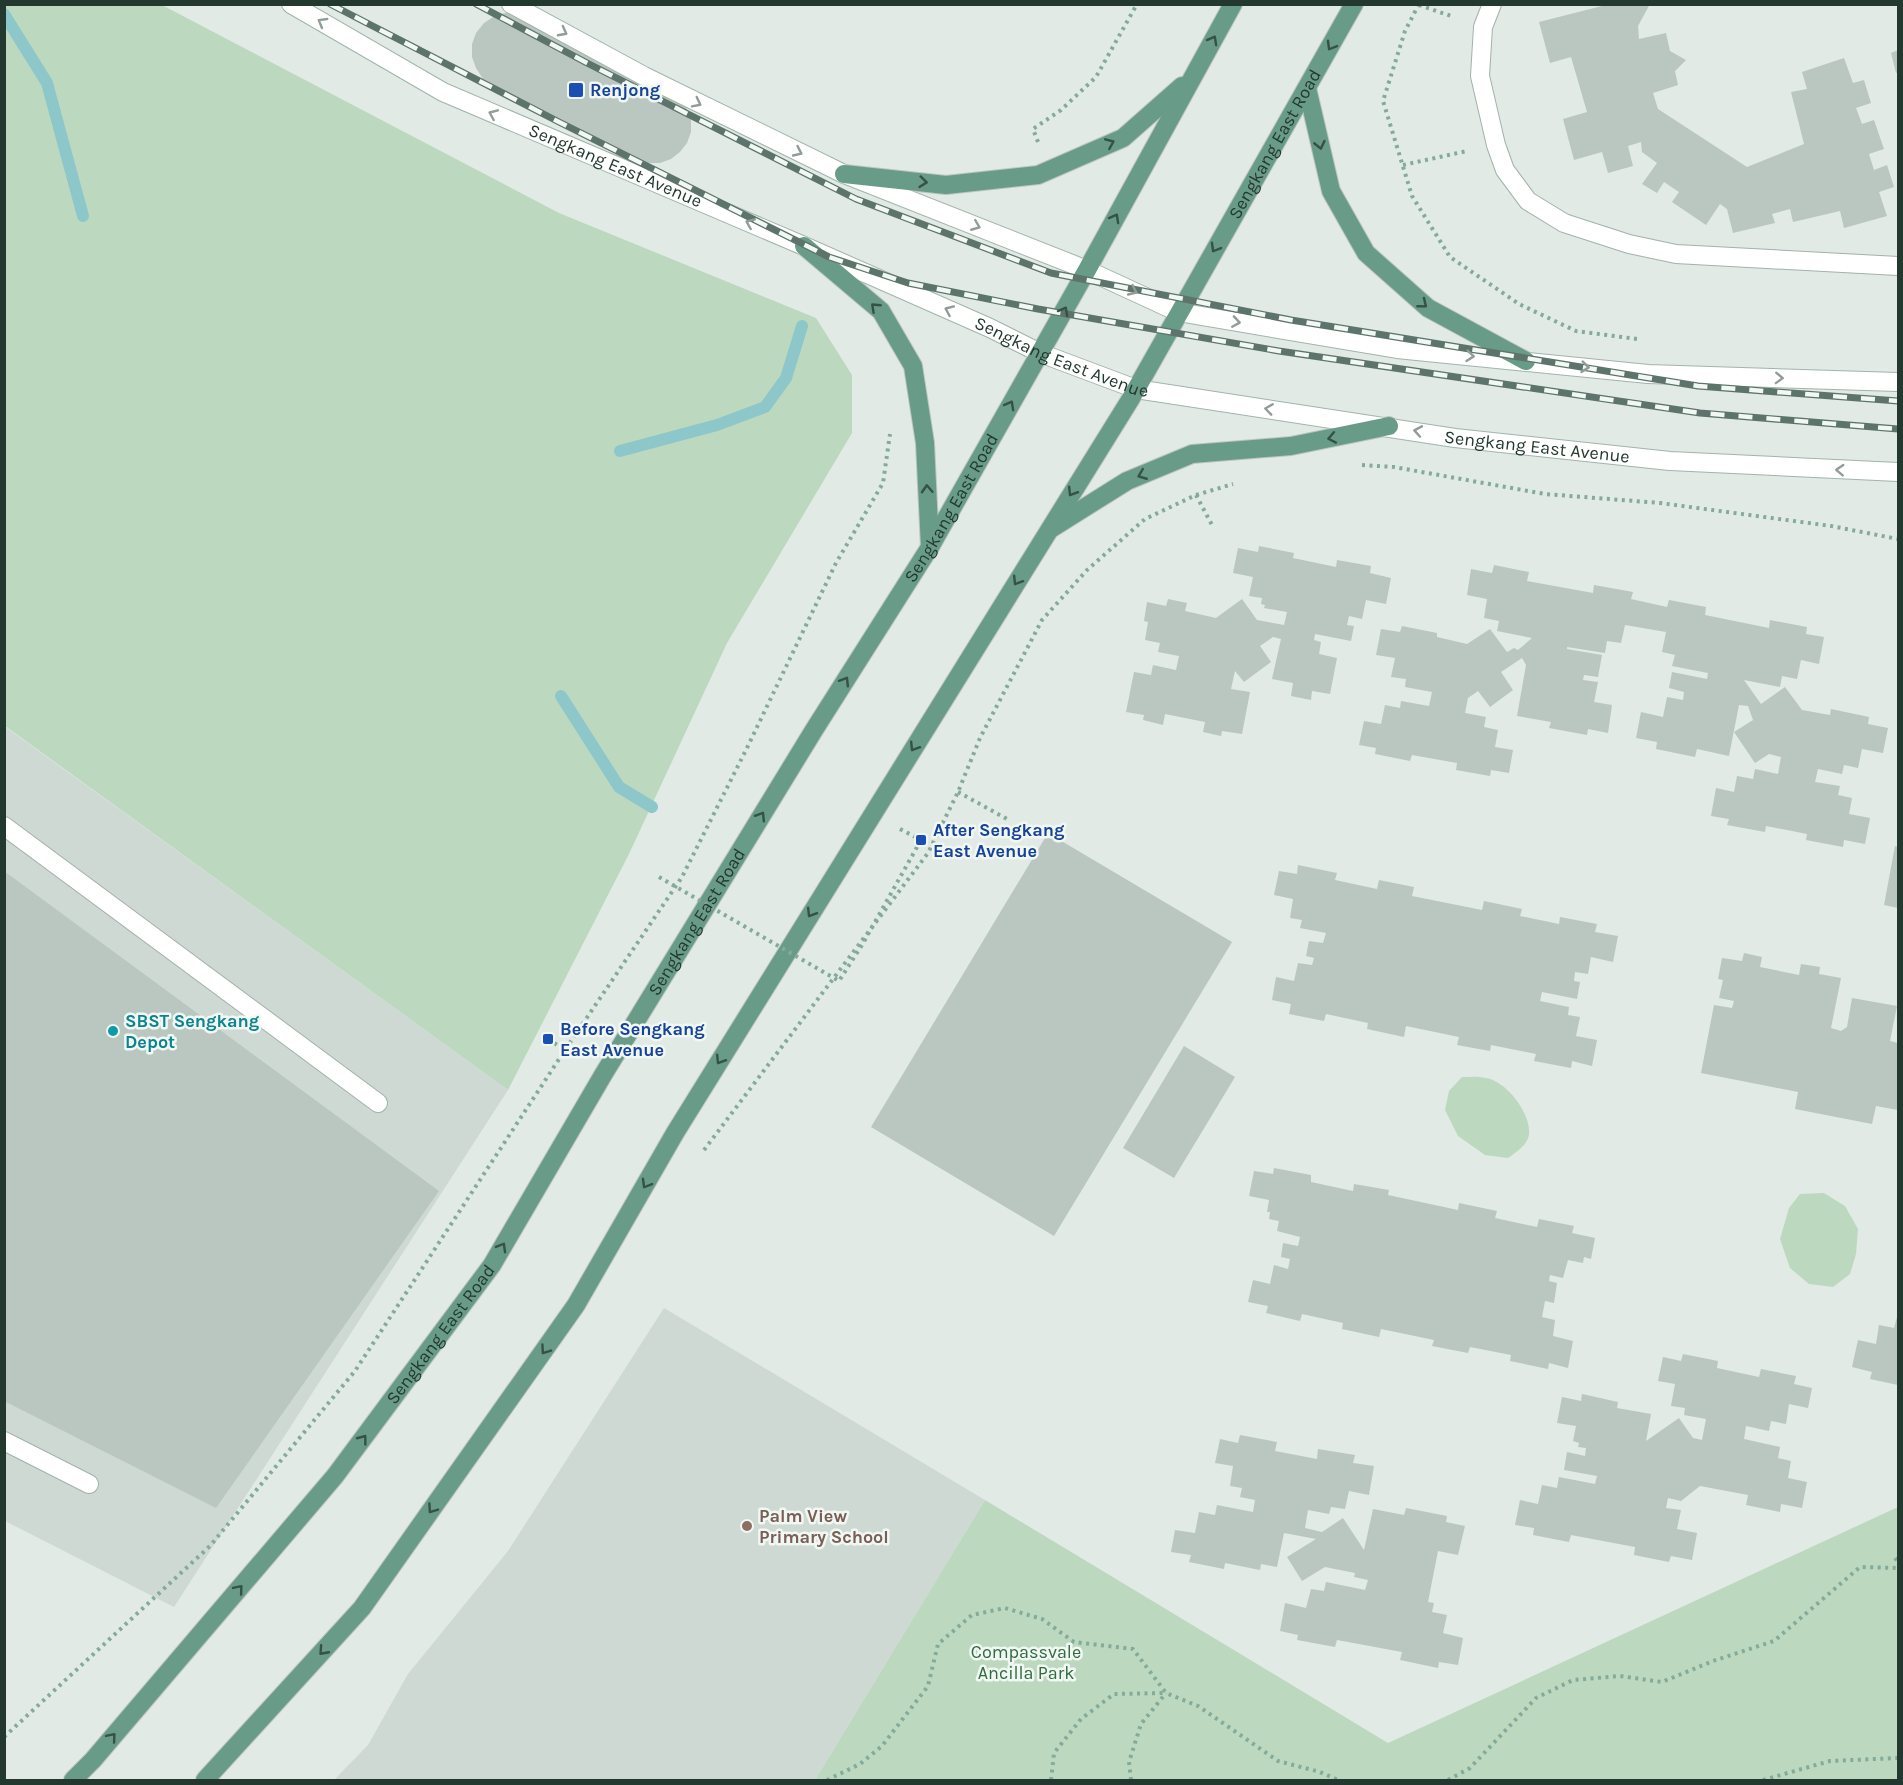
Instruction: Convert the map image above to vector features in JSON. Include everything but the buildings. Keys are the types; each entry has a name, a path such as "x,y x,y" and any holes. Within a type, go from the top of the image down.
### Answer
{"main road":[{"name":"Sengkang East Avenue","path":"291,4 443,92 804,246 990,328 1040,353 1136,389 1389,426 1455,438 1670,461 1899,472"},
{"path":"511,4 645,76 844,174 1087,270 1178,312 1397,349 1648,374 1899,382"},
{"name":"Sengkang East Road","path":"73,1780 100,1752 336,1476 492,1264 689,934 930,547 1087,270 1233,4"},
{"name":"Sengkang East Road","path":"205,1780 362,1608 576,1305 675,1133 1136,389 1354,4"},
{"path":"1492,4 1484,27 1479,76 1496,145 1505,170 1528,201 1564,223 1629,244 1676,254 1899,266"},
{"path":"844,174 946,185 1038,175 1123,138 1193,76"},
{"path":"1307,88 1331,191 1366,253 1428,308 1526,361"},
{"path":"804,246 881,312 913,366 925,444 930,547"},
{"path":"1047,531 1127,481 1192,454 1290,446 1389,426"},
{"path":"4,826 378,1103"},
{"path":"4,1441 89,1484"}],"path":[{"path":"1033,129 1061,110 1096,77 1137,4"},
{"path":"1403,165 1496,145"},
{"path":"4,1737 210,1546 355,1371 565,1050 682,877 836,563 884,483 890,433"},
{"path":"1354,464 1394,468 1545,494 1660,503 1831,526 1899,539"},
{"path":"700,1155 928,853 958,792 980,738 1042,620 1087,570 1145,519 1196,495 1239,482"},
{"path":"1196,495 1212,525"},
{"path":"958,792 1007,819"},
{"path":"659,877 838,981 862,945 921,840"},
{"path":"1448,1780 1470,1768 1536,1698 1573,1680 1620,1676 1662,1682 1713,1661 1774,1641 1860,1567 1899,1568"},
{"path":"827,1780 860,1764 882,1746 928,1686 938,1644 972,1615 1005,1608 1042,1619 1074,1642 1133,1649 1166,1692"},
{"path":"1131,1780 1129,1762 1141,1724 1166,1692"},
{"path":"1051,1780 1054,1753 1081,1719 1097,1706 1114,1694 1166,1692 1198,1706 1278,1761 1320,1772 1338,1780"},
{"path":"1763,1780 1830,1761 1899,1758"}],"shaded area":[{"name":"SBST Sengkang Depot","path":"4,726 508,1090 174,1607 5,1521"},
{"name":"Palm View Primary School","path":"664,1308 985,1500 815,1780 334,1780 368,1745 408,1674 508,1551"}],"green space":[{"path":"5,4 162,5 559,213 816,318 852,375 852,433 727,643 629,854 508,1090 5,726"},
{"path":"1462,1077 1494,1080 1516,1099 1522,1108 1529,1126 1528,1138 1521,1148 1508,1158 1485,1155 1458,1136 1445,1110 1449,1091"},
{"path":"1824,1193 1845,1206 1858,1229 1856,1254 1850,1274 1833,1287 1809,1284 1790,1268 1780,1239 1789,1208 1800,1194"},
{"name":"Compassvale Ancilla Park","path":"985,1500 1388,1743 1898,1507 1898,1780 815,1780"}],"waterway":[{"path":"4,14 47,83 83,216"},
{"path":"620,451 717,425 765,407 786,378 802,326"},
{"path":"561,696 619,787 652,807"}],"railway":[{"path":"330,4 829,257 908,283 1038,309 1279,351 1700,413 1898,429"},
{"path":"476,4 587,63 856,199 1051,273 1291,320 1698,386 1898,401"}],"place":[{"name":"Renjong","path":"576,90"},
{"name":"After Sengkang East Avenue","path":"921,840"},
{"name":"SBST Sengkang Depot","path":"113,1031"},
{"name":"Before Sengkang East Avenue","path":"548,1039"},
{"name":"Palm View Primary School","path":"747,1526"}]}
